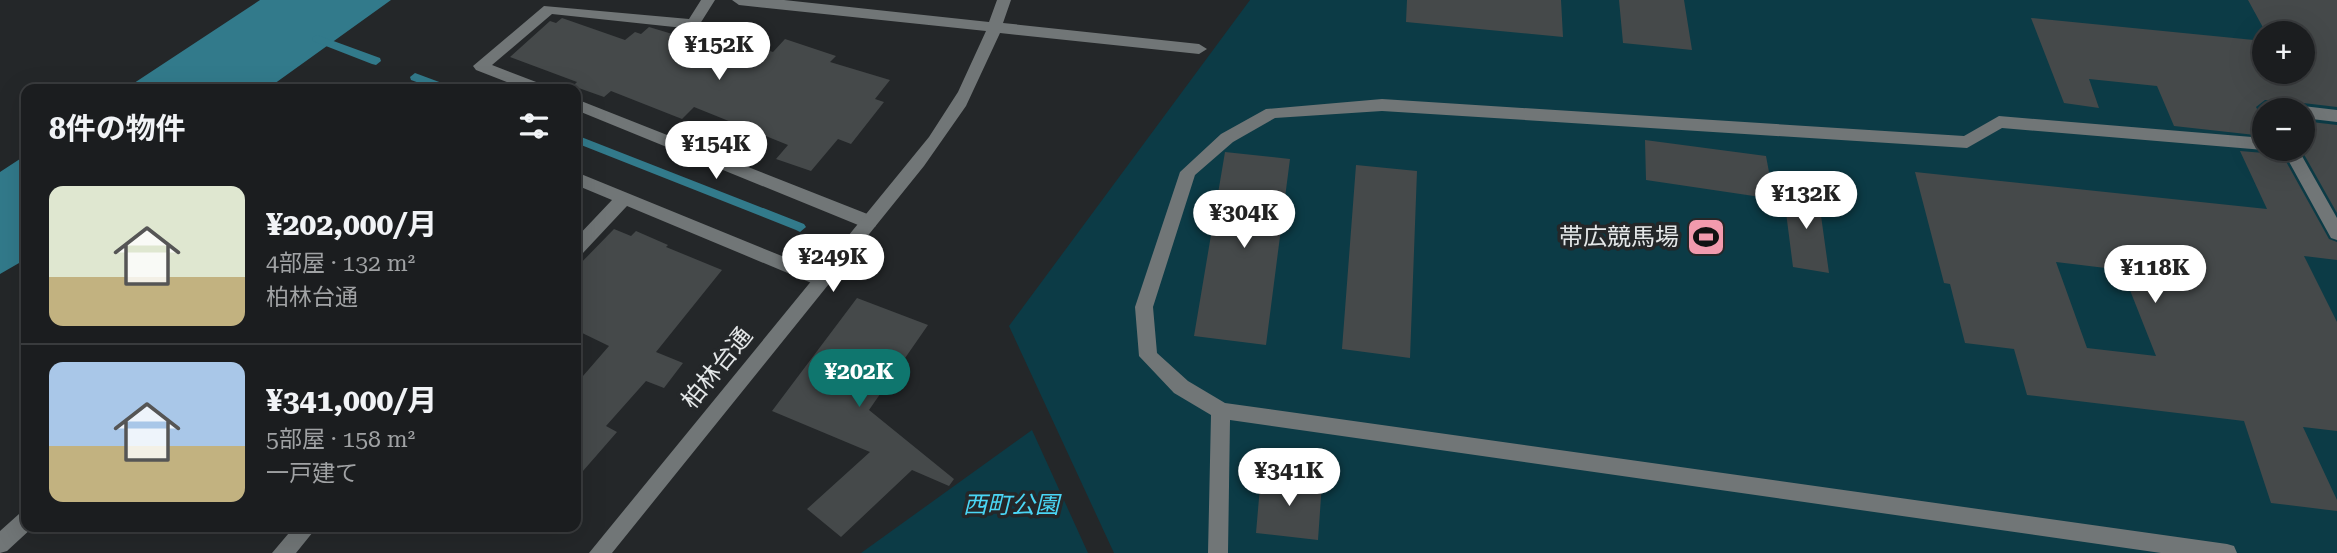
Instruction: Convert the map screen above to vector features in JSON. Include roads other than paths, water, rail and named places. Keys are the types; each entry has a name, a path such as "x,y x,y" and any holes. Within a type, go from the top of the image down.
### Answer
{"street":[{"path":"526,84 481,66 549,9 692,24 708,0"},
{"path":"739,0 1199,50"},
{"name":"柏林台通","path":"600,553 949,120 996,27 1004,0"},
{"path":"2227,553 1221,411 1181,387 1148,356 1144,307 1188,172 1227,138 1272,113 1382,105 1967,142 1999,122 2252,143"},
{"path":"581,106 869,222"},
{"path":"2315,113 2337,116"},
{"path":"2297,161 2337,233"},
{"path":"581,180 820,279"},
{"path":"581,244 624,198"},
{"path":"1218,553 1221,411"},
{"path":"0,544 21,525"},
{"path":"282,553 302,532"}],"waterway":[{"path":"317,39 376,61"},
{"path":"415,77 433,84"},
{"path":"581,141 800,227"}],"place":[{"name":"帯広競馬場","path":"1706,237"}],"park label":[{"name":"西町公園","path":"1011,505"}]}
